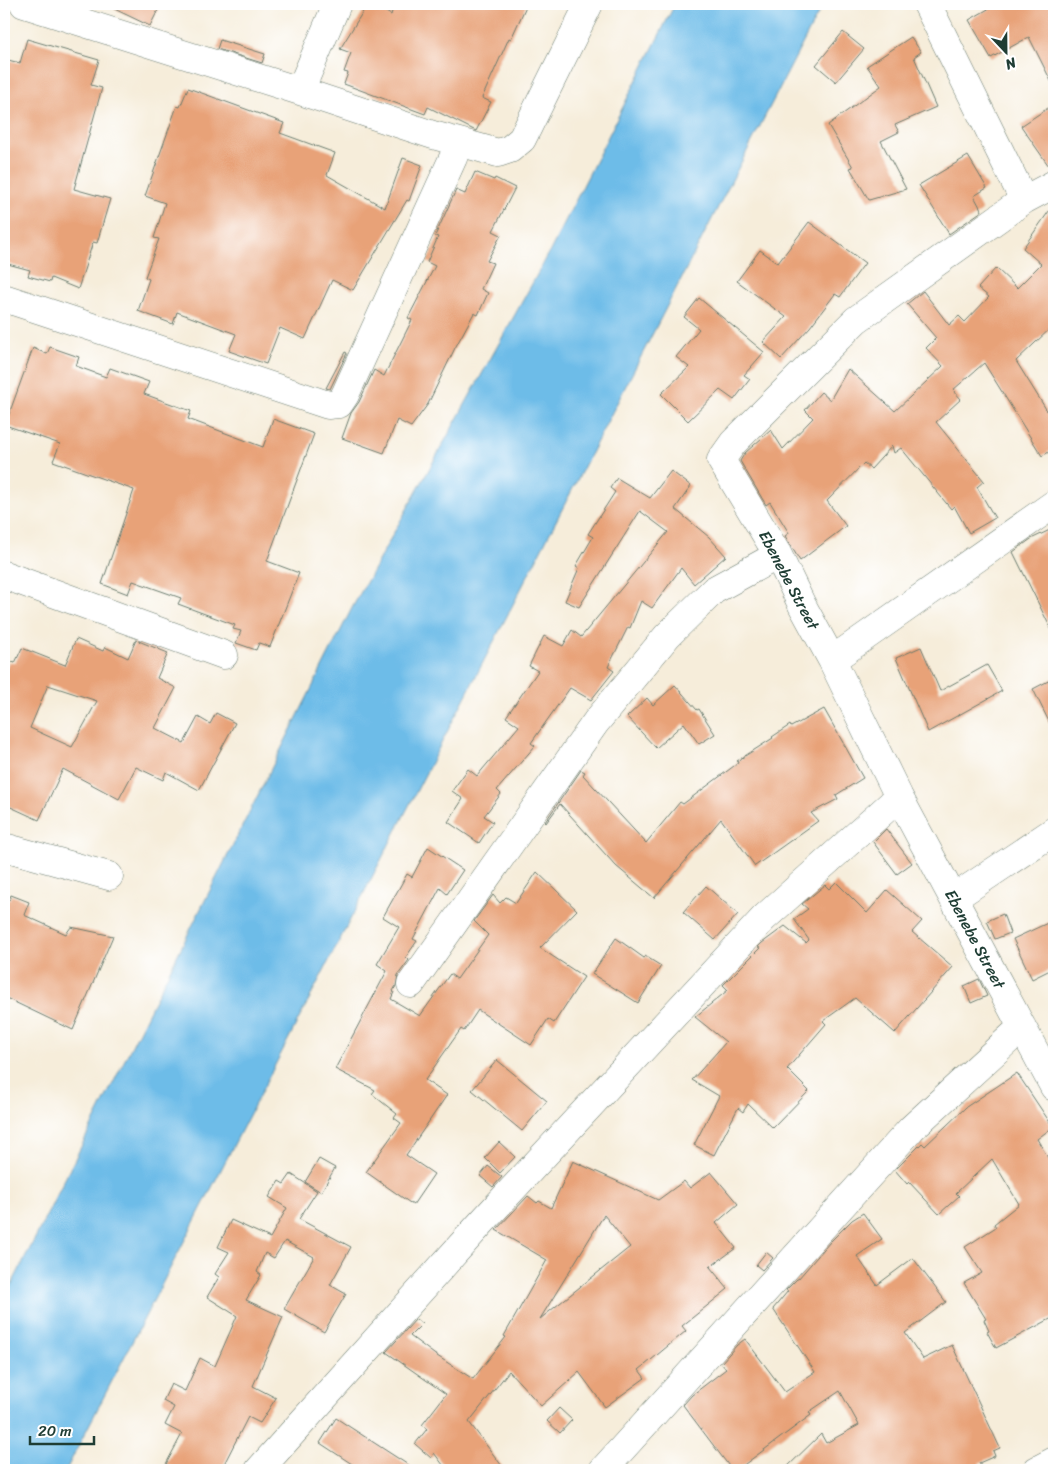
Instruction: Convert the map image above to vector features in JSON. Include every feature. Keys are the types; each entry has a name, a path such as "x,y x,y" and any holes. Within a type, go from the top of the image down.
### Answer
{"street":[{"path":"26,4 433,135 498,152 510,149 522,139 589,4"},
{"path":"300,91 337,4"},
{"path":"927,4 1024,200"},
{"path":"4,298 328,405 339,404 345,395 459,142"},
{"name":"Ebenebe Street","path":"1054,184 1024,200 856,320 732,443 721,460 778,555 899,797 1054,1087"},
{"path":"832,660 1054,504"},
{"path":"411,984 596,722 667,636 714,590 778,555"},
{"path":"4,575 224,655"},
{"path":"259,1470 483,1221 764,918 899,797"},
{"path":"954,898 1054,831"},
{"path":"4,848 109,876"},
{"path":"603,1470 912,1128 1022,1027"},
{"path":"1037,1470 1054,1462"}],"water":[{"path":"675,4 823,4 66,1470 4,1470 4,1300 352,608 548,255"}],"building":[{"path":"104,4 161,4 150,26"},
{"path":"394,4 527,4 511,39 509,38 482,98 491,102 476,131 428,107 425,114 344,84 348,73 344,72 351,53 340,49 367,5 376,10 378,7 391,15"},
{"path":"997,4 1054,4 1054,87 1029,37 991,58 969,20"},
{"path":"843,32 864,49 836,82 816,65"},
{"path":"911,37 921,52 914,57 936,107 895,125 899,132 881,141 906,189 869,200 850,168 853,167 828,125 881,86 867,66"},
{"path":"27,39 99,60 91,85 102,88 74,189 110,199 97,243 93,242 78,289 51,278 50,282 28,276 30,270 4,263 4,59 20,63"},
{"path":"220,40 265,54 262,63 217,49"},
{"path":"188,88 284,123 280,133 335,153 327,175 385,208 403,158 422,165 409,201 407,200 353,290 332,280 305,339 280,328 266,364 229,351 236,334 177,312 173,324 138,311 149,279 145,277 159,239 154,238 165,203 145,196 177,106 180,107"},
{"path":"1054,104 1054,168 1051,169 1021,126"},
{"path":"968,156 987,188 974,196 982,211 949,234 919,185"},
{"path":"475,172 494,180 495,178 515,188 493,231 501,235 487,261 493,263 481,289 488,293 478,315 474,313 428,404 411,427 397,420 384,453 342,438 351,413 359,402 374,370 384,376 412,320 408,318 435,266 427,262 438,237 435,236 456,190 465,194"},
{"path":"1054,204 1054,325 1016,361 1054,422 1054,449 1042,456 984,363 953,390 961,399 936,422 984,481 977,487 995,518 969,533 954,506 951,509 901,448 894,453 892,446 871,469 864,463 827,501 846,526 800,561 785,536 789,533 770,502 766,505 740,461 745,453 771,430 783,449 813,418 805,410 821,392 830,400 848,369 895,411 943,366 926,348 936,338 907,304 923,291 949,325 959,316 965,322 989,297 978,288 996,268 1017,288 1041,264 1023,248"},
{"path":"809,222 865,263 840,297 835,294 810,327 781,359 763,342 786,317 737,281 760,250 778,263"},
{"path":"699,298 764,352 744,375 750,379 734,400 720,390 688,421 661,394 689,367 676,357 699,329 684,317"},
{"path":"50,347 79,357 76,366 106,377 110,368 149,382 144,394 191,411 188,419 263,447 273,419 314,434 267,561 299,573 270,647 259,643 256,650 236,643 241,631 233,629 235,625 178,604 181,598 133,581 128,594 102,584 134,490 53,461 60,444 5,425 33,348 47,354"},
{"path":"345,352 347,353 330,389 326,388"},
{"path":"671,471 691,486 675,509 709,537 726,556 694,584 681,568 652,608 641,601 630,628 628,627 608,667 614,671 591,700 570,688 531,743 535,746 497,790 501,794 484,816 493,822 479,843 448,822 463,799 452,791 468,769 477,776 519,726 506,717 538,671 529,666 544,636 563,646 572,630 581,637 668,532 640,511 579,607 565,601 579,568 576,566 593,537 588,534 615,492 610,488 617,478 650,498"},
{"path":"1054,528 1054,635 1013,552 1031,539"},
{"path":"76,639 103,651 105,647 128,658 136,640 168,653 157,678 176,688 155,728 184,743 198,717 210,724 216,713 235,723 199,790 166,772 163,780 136,767 119,799 63,769 39,820 4,804 4,673 9,661 15,663 22,648 65,665","holes":["48,685 97,701 72,747 30,728"]},
{"path":"921,647 940,691 987,665 1002,691 928,732 896,658"},
{"path":"1054,678 1054,732 1033,689"},
{"path":"675,685 697,710 699,709 715,734 699,744 684,723 656,748 627,717 647,698 653,705"},
{"path":"824,709 863,778 836,795 838,799 811,813 818,821 755,866 721,819 654,898 616,866 560,804 545,822 581,770 585,772 583,775 646,843 680,802 683,804 738,763 737,761 790,725 791,727"},
{"path":"886,829 912,863 897,874 873,842"},
{"path":"428,847 463,870 447,894 440,888 413,939 417,941 406,957 409,960 398,975 391,999 420,1016 450,974 457,979 488,935 474,921 493,895 500,903 506,897 516,903 537,872 577,910 540,948 584,977 554,1023 548,1019 531,1045 478,1010 464,1031 461,1029 425,1080 447,1095 406,1155 434,1174 413,1205 366,1172 401,1123 394,1118 397,1114 372,1094 375,1090 335,1069 387,971 377,964 399,927 383,917 407,874 412,877"},
{"path":"836,882 867,913 887,890 922,921 912,932 953,967 895,1033 855,998 823,1021 826,1024 787,1069 809,1091 773,1128 748,1104 743,1112 738,1108 714,1155 694,1145 719,1096 692,1080 726,1042 695,1017 728,990 723,985 760,948 758,947 762,943 785,926 806,943 809,940 794,919 808,909 802,904 825,885 829,889"},
{"path":"706,886 738,914 715,940 683,912"},
{"path":"11,895 29,902 24,915 66,934 71,927 113,936 73,1030 4,997 4,898 9,900"},
{"path":"1003,914 1010,933 995,939 987,921"},
{"path":"1054,920 1054,968 1032,979 1013,939"},
{"path":"616,938 644,958 645,956 661,966 638,1003 592,974"},
{"path":"979,979 987,996 971,1003 964,986"},
{"path":"497,1060 547,1101 522,1131 472,1090"},
{"path":"1017,1073 1053,1127 1037,1139 1054,1168 1054,1317 996,1348 987,1332 989,1331 984,1320 986,1319 964,1283 982,1273 965,1247 996,1227 994,1224 1019,1204 992,1159 956,1193 959,1196 939,1214 895,1170 922,1143 925,1146 966,1107"},
{"path":"499,1142 515,1157 500,1173 485,1158"},
{"path":"319,1159 335,1168 321,1192 305,1182"},
{"path":"573,1161 658,1200 684,1181 690,1188 711,1172 738,1204 716,1223 736,1248 710,1267 728,1289 682,1326 686,1331 639,1370 645,1378 605,1407 579,1372 541,1406 509,1371 469,1422 505,1470 447,1470 434,1453 431,1458 415,1444 427,1429 422,1425 446,1394 386,1352 416,1319 422,1324 410,1336 473,1379 506,1337 504,1336 547,1260 496,1230 528,1196 537,1203 539,1201 551,1208","holes":["604,1215 630,1247 540,1319"]},
{"path":"488,1166 502,1177 493,1187 480,1176"},
{"path":"291,1174 317,1191 299,1219 351,1247 330,1285 346,1294 324,1332 284,1309 314,1257 285,1241 274,1258 265,1253 257,1272 261,1275 246,1300 283,1317 253,1386 276,1398 260,1423 248,1417 221,1470 177,1470 166,1464 182,1434 165,1425 174,1407 163,1401 171,1384 185,1391 200,1358 215,1366 237,1316 207,1297 219,1277 215,1274 229,1252 218,1247 231,1220 270,1238 287,1208 269,1197 279,1181 284,1184"},
{"path":"863,1213 882,1239 857,1256 877,1285 913,1258 946,1302 905,1333 923,1359 952,1345 1000,1448 993,1451 995,1456 979,1463 983,1470 784,1470 821,1434 826,1443 859,1425 840,1391 809,1412 811,1415 737,1470 732,1470 683,1405 692,1395 726,1369 721,1363 745,1339 785,1392 815,1372 773,1309 788,1291 786,1290 830,1242 852,1220"},
{"path":"766,1252 773,1258 762,1270 756,1265"},
{"path":"559,1408 572,1420 560,1433 547,1421"},
{"path":"336,1418 416,1470 361,1470 320,1443"}]}
